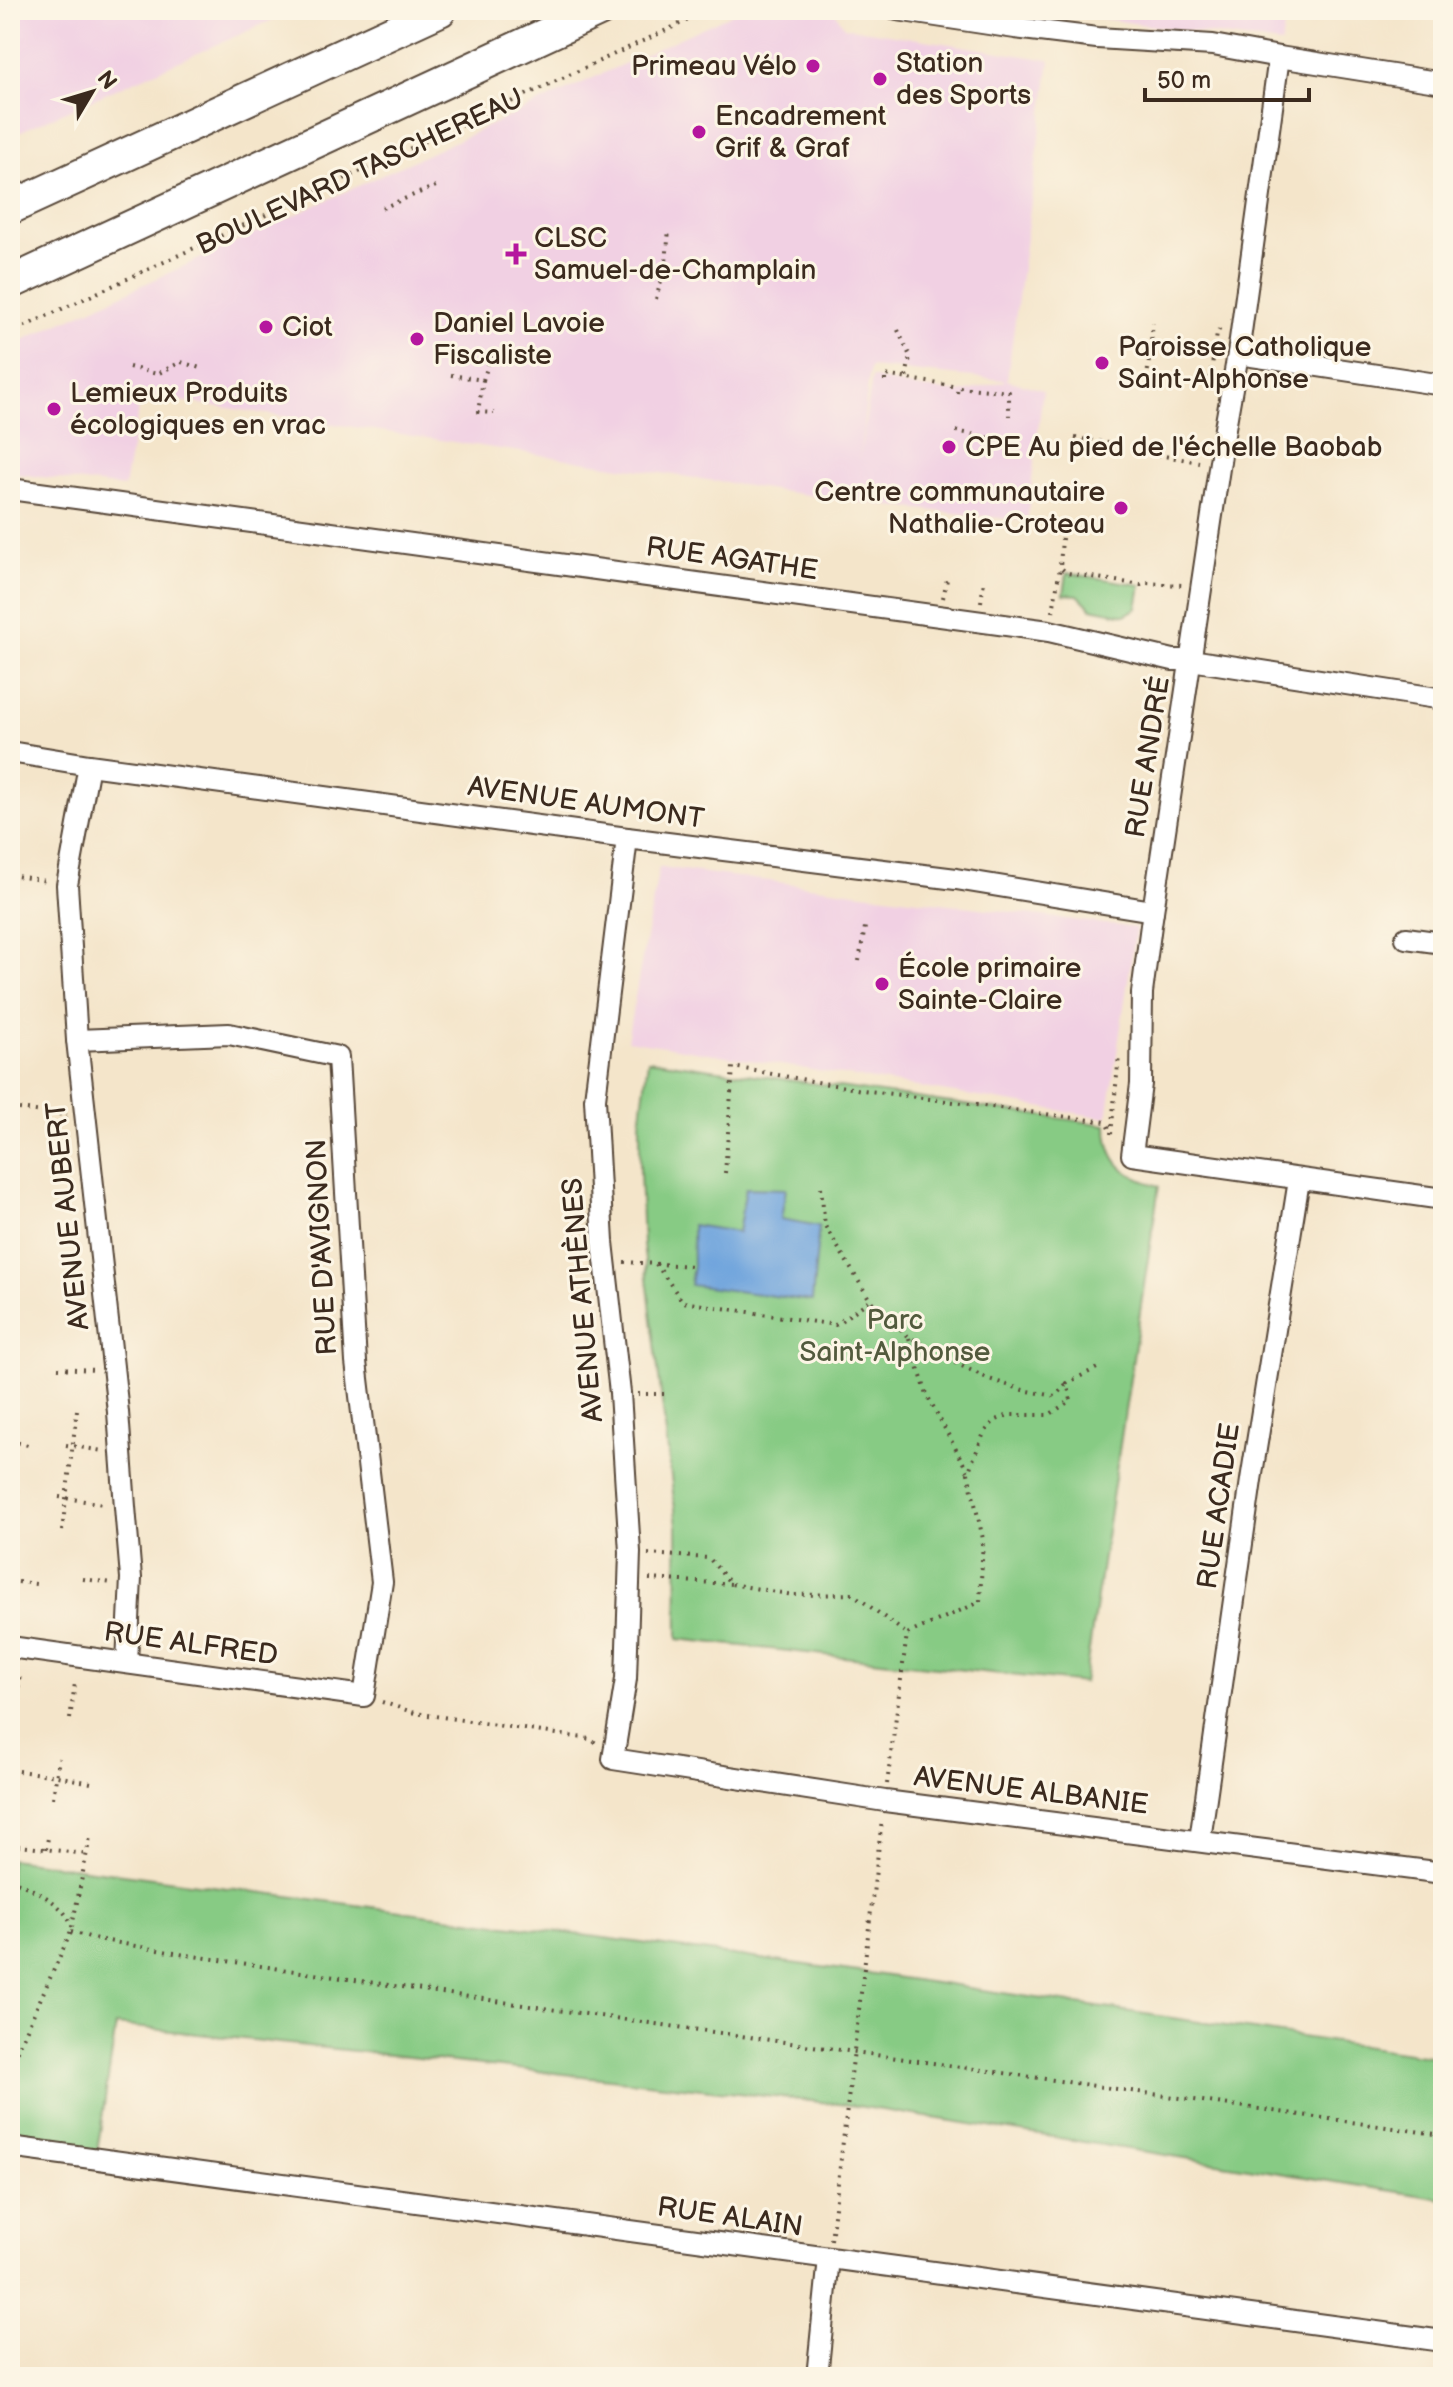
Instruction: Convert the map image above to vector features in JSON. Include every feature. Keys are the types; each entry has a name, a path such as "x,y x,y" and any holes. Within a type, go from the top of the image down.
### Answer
{"main road":[{"path":"10,208 440,10"},
{"name":"BOULEVARD TASCHEREAU","path":"10,283 599,10"}],"street":[{"path":"897,10 1097,38 1213,45 1443,83"},
{"name":"RUE ANDRÉ","path":"1279,57 1238,354 1142,993 1141,1084 1132,1155 1443,1199"},
{"path":"1238,354 1443,385"},
{"name":"RUE AGATHE","path":"10,489 1049,631 1173,660 1191,660 1443,699"},
{"name":"AVENUE AUMONT","path":"10,752 627,838 956,879 1153,911"},
{"name":"AVENUE AUBERT","path":"89,765 67,885 77,1040 121,1453 130,1586 127,1663"},
{"name":"AVENUE ATHÈNES","path":"613,1759 626,1679 630,1552 595,1099 627,838"},
{"path":"1406,938 1443,943"},
{"name":"RUE D'AVIGNON","path":"77,1040 229,1034 338,1057 356,1362 382,1582 364,1696"},
{"name":"RUE ACADIE","path":"1200,1840 1251,1480 1299,1180"},
{"name":"RUE ALFRED","path":"10,1647 364,1696"},
{"name":"AVENUE ALBANIE","path":"613,1759 885,1801 1443,1873"},
{"name":"RUE ALAIN","path":"10,2147 1443,2341"},
{"path":"817,2377 829,2258"}],"path":[{"name":"BOULEVARD TASCHEREAU","path":"10,333 710,10"},
{"path":"382,208 436,186"},
{"path":"656,299 666,263 669,229"},
{"path":"1138,378 1147,378 1153,323"},
{"path":"898,330 910,356 906,379"},
{"path":"492,353 483,380 478,412 494,413"},
{"path":"129,367 157,374 181,362 200,368"},
{"path":"451,375 483,380"},
{"path":"885,381 885,375 958,390 1009,392 1009,416"},
{"path":"956,431 1005,441"},
{"path":"1075,438 1108,443"},
{"path":"1158,455 1219,465"},
{"path":"1049,631 1062,538"},
{"path":"1060,567 1067,573 1141,585 1201,587"},
{"path":"10,875 67,885"},
{"path":"859,961 865,927"},
{"path":"725,1173 733,1067 862,1090 1106,1122"},
{"path":"19,1109 86,1117"},
{"path":"821,1187 825,1226 870,1300 908,1336 989,1379 1055,1396 1067,1383 1097,1368"},
{"path":"606,1261 693,1266"},
{"path":"656,1264 683,1302 835,1325 870,1300"},
{"path":"907,1634 980,1602 983,1539 968,1473 927,1395 908,1336"},
{"path":"58,1368 114,1371"},
{"path":"968,1473 984,1433 994,1421 1009,1415 1049,1415 1071,1400 1067,1383"},
{"path":"620,1393 670,1394"},
{"path":"62,1531 62,1498 77,1410"},
{"path":"10,1441 28,1445"},
{"path":"69,1446 121,1453"},
{"path":"10,1491 22,1493"},
{"path":"62,1498 125,1507"},
{"path":"630,1552 709,1558 731,1584"},
{"path":"629,1578 731,1584 793,1595 853,1594 907,1634"},
{"path":"83,1579 130,1586"},
{"path":"10,1581 36,1584"},
{"path":"829,2258 907,1634"},
{"path":"15,1711 20,1676"},
{"path":"70,1719 75,1683"},
{"path":"364,1696 415,1713 590,1739 613,1759"},
{"path":"53,1798 59,1758"},
{"path":"10,1770 96,1784"},
{"path":"10,2066 71,1932 90,1837"},
{"path":"46,1849 48,1838"},
{"path":"10,1845 87,1854"},
{"path":"10,1879 63,1909 68,1916 71,1932"},
{"path":"71,1932 196,1956 1443,2135"}],"shaded area":[{"path":"10,10 295,10 10,136"},
{"path":"741,10 834,10 844,27 1050,60 1007,380 1043,390 1027,521 854,502 141,395 124,487 10,473 10,346","holes":["870,367 1004,380 960,393 906,386 872,377 859,461"]},
{"path":"1041,10 1287,10 1281,44"},
{"name":"École primaire Sainte-Claire","path":"659,867 1136,928 1107,1118 627,1040"}],"green space":[{"path":"1067,573 1141,585 1137,608 1125,615 1091,608 1078,595 1064,594"},
{"name":"Parc Saint-Alphonse","path":"648,1060 1107,1125 1110,1149 1120,1166 1159,1186 1084,1683 678,1639 677,1526 643,1245 640,1124"},
{"path":"10,1859 874,1974 1443,2058 1443,2199 857,2106 116,2025 97,2152 10,2139"}],"water":[{"path":"746,1188 786,1189 781,1219 819,1226 812,1301 690,1285 692,1225 738,1232"}],"place":[{"name":"Primeau Vélo","path":"813,66"},
{"name":"Station des Sports","path":"880,79"},
{"name":"Encadrement Grif & Graf","path":"699,132"},
{"name":"CLSC Samuel-de-Champlain","path":"516,254"},
{"name":"Ciot","path":"266,327"},
{"name":"Daniel Lavoie Fiscaliste","path":"417,339"},
{"name":"Paroisse Catholique Saint-Alphonse","path":"1102,363"},
{"name":"Lemieux Produits écologiques en vrac","path":"54,409"},
{"name":"CPE Au pied de l'échelle Baobab","path":"949,447"},
{"name":"Centre communautaire Nathalie-Croteau","path":"1121,508"},
{"name":"École primaire Sainte-Claire","path":"882,984"}]}
